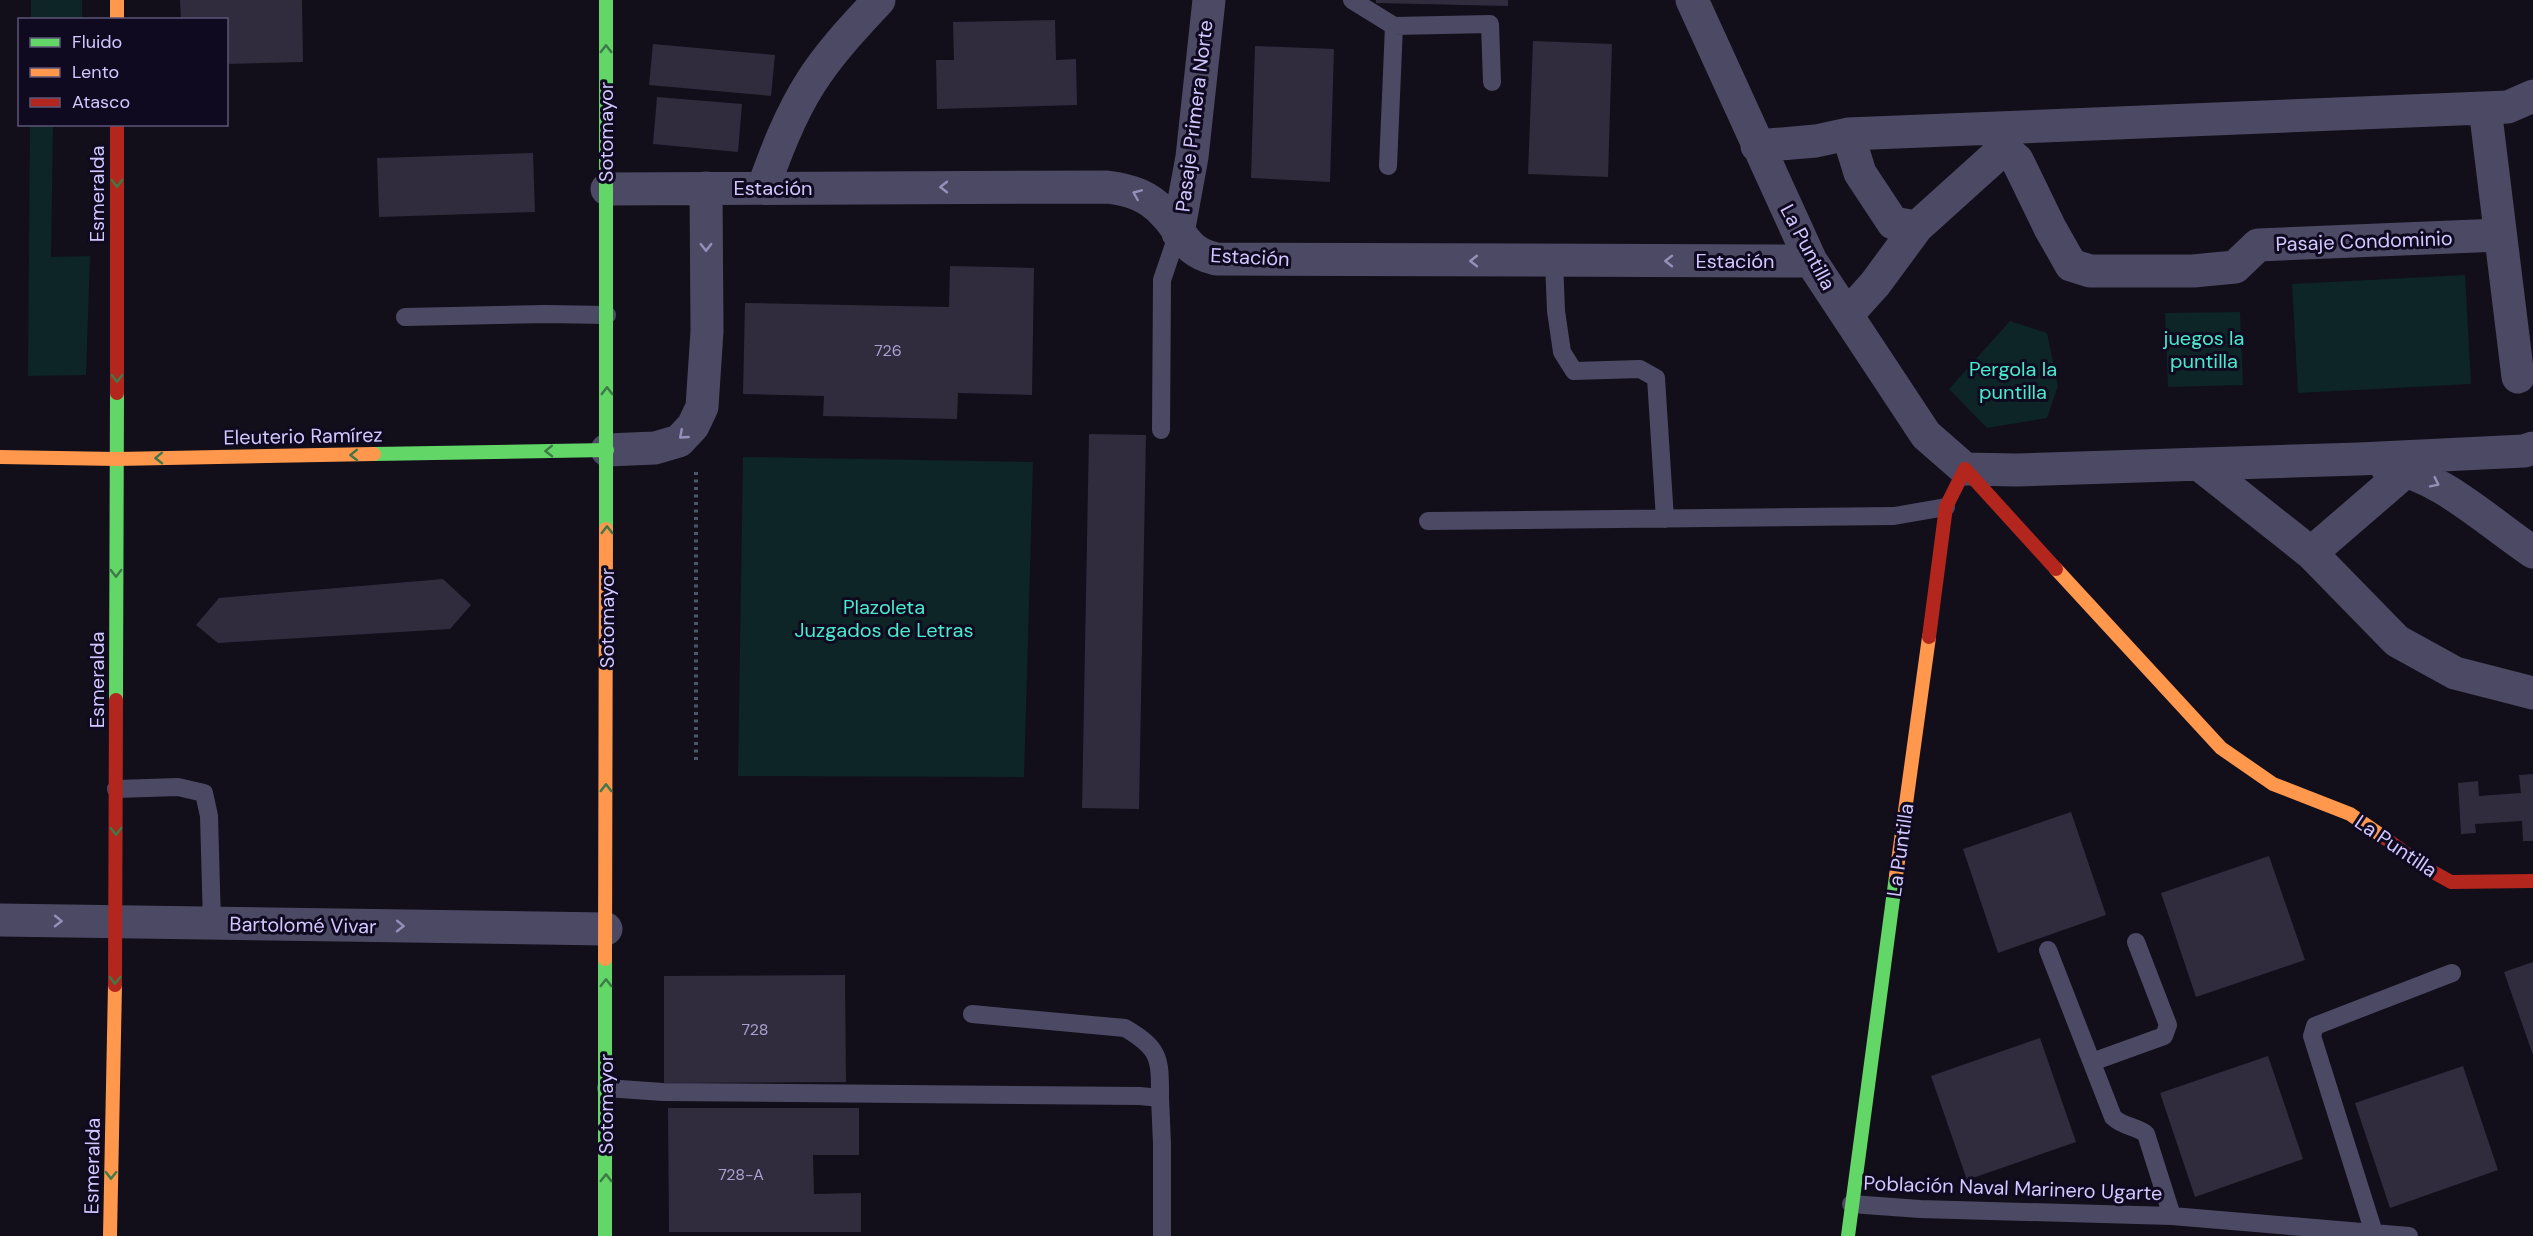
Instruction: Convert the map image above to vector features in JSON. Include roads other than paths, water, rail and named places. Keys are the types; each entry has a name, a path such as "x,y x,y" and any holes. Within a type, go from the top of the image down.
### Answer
{"main road":[{"path":"117,0 117,18"},
{"name":"Sotomayor","path":"605,1236 606,0"},
{"name":"Esmeralda","path":"110,1236 116,922 117,126"},
{"name":"Eleuterio Ramírez","path":"0,457 117,459 607,450"},
{"name":"La Puntilla","path":"1848,1236 1946,507 1965,469 2221,748 2234,759 2290,792 2350,814 2370,826 2424,867 2451,882 2533,881"}],"street":[{"path":"763,188 794,113 812,81 833,52 879,0"},
{"name":"Pasaje Primera Norte","path":"1178,232 1192,157 1209,0"},
{"name":"La Puntilla","path":"1692,0 1811,261 1926,435 1965,469"},
{"path":"1757,146 1816,141 1848,134 2508,107 2533,96"},
{"path":"2485,108 2518,377"},
{"path":"1847,315 1875,284 1917,227 1893,223 1860,173 1848,134"},
{"name":"Pasaje Condominio","path":"1917,227 1999,153 2010,154 2018,160 2050,228 2071,265 2090,271 2193,271 2235,267 2258,245 2500,235"},
{"name":"Estación","path":"607,189 1107,187 1138,193 1151,201 1167,215 1194,251 1216,259 1811,261"},
{"path":"607,450 655,448 679,441 693,426 702,407 707,331 706,188"},
{"path":"1965,469 2017,471 2200,465 2524,451 2533,448"},
{"path":"2359,459 2406,471 2446,488 2533,552"},
{"path":"2200,465 2311,553 2397,641 2455,673 2533,693"},
{"path":"2311,553 2406,471"},
{"name":"Bartolomé Vivar","path":"0,920 606,929"}],"lane":[{"path":"1352,0 1394,26 1490,24 1492,82"},
{"path":"1388,165 1394,26"},
{"path":"1161,430 1162,280 1178,232"},
{"path":"1554,261 1556,311 1562,352 1574,371 1640,369 1656,378 1665,519"},
{"path":"405,317 607,315"},
{"path":"1428,522 1894,516 1946,507"},
{"path":"116,789 178,787 204,793 209,816 212,923"},
{"path":"2092,1062 2164,1036 2168,1025 2136,942"},
{"name":"Población Naval Marinero Ugarte","path":"2048,950 2114,1117 2120,1124 2141,1130 2146,1134 2172,1216"},
{"path":"2374,1233 2312,1036 2315,1026 2452,974"},
{"path":"972,1014 1125,1028 1146,1040 1160,1064 1162,1236"},
{"path":"606,1088 663,1092 1160,1098"},
{"name":"Población Naval Marinero Ugarte","path":"1851,1204 1920,1209 2172,1216 2313,1232 2409,1236"}],"park label":[{"name":"juegos la puntilla","path":"2204,350"},
{"name":"Pergola la puntilla","path":"2013,380"},
{"name":"Plazoleta Juzgados de Letras","path":"884,618"}]}
